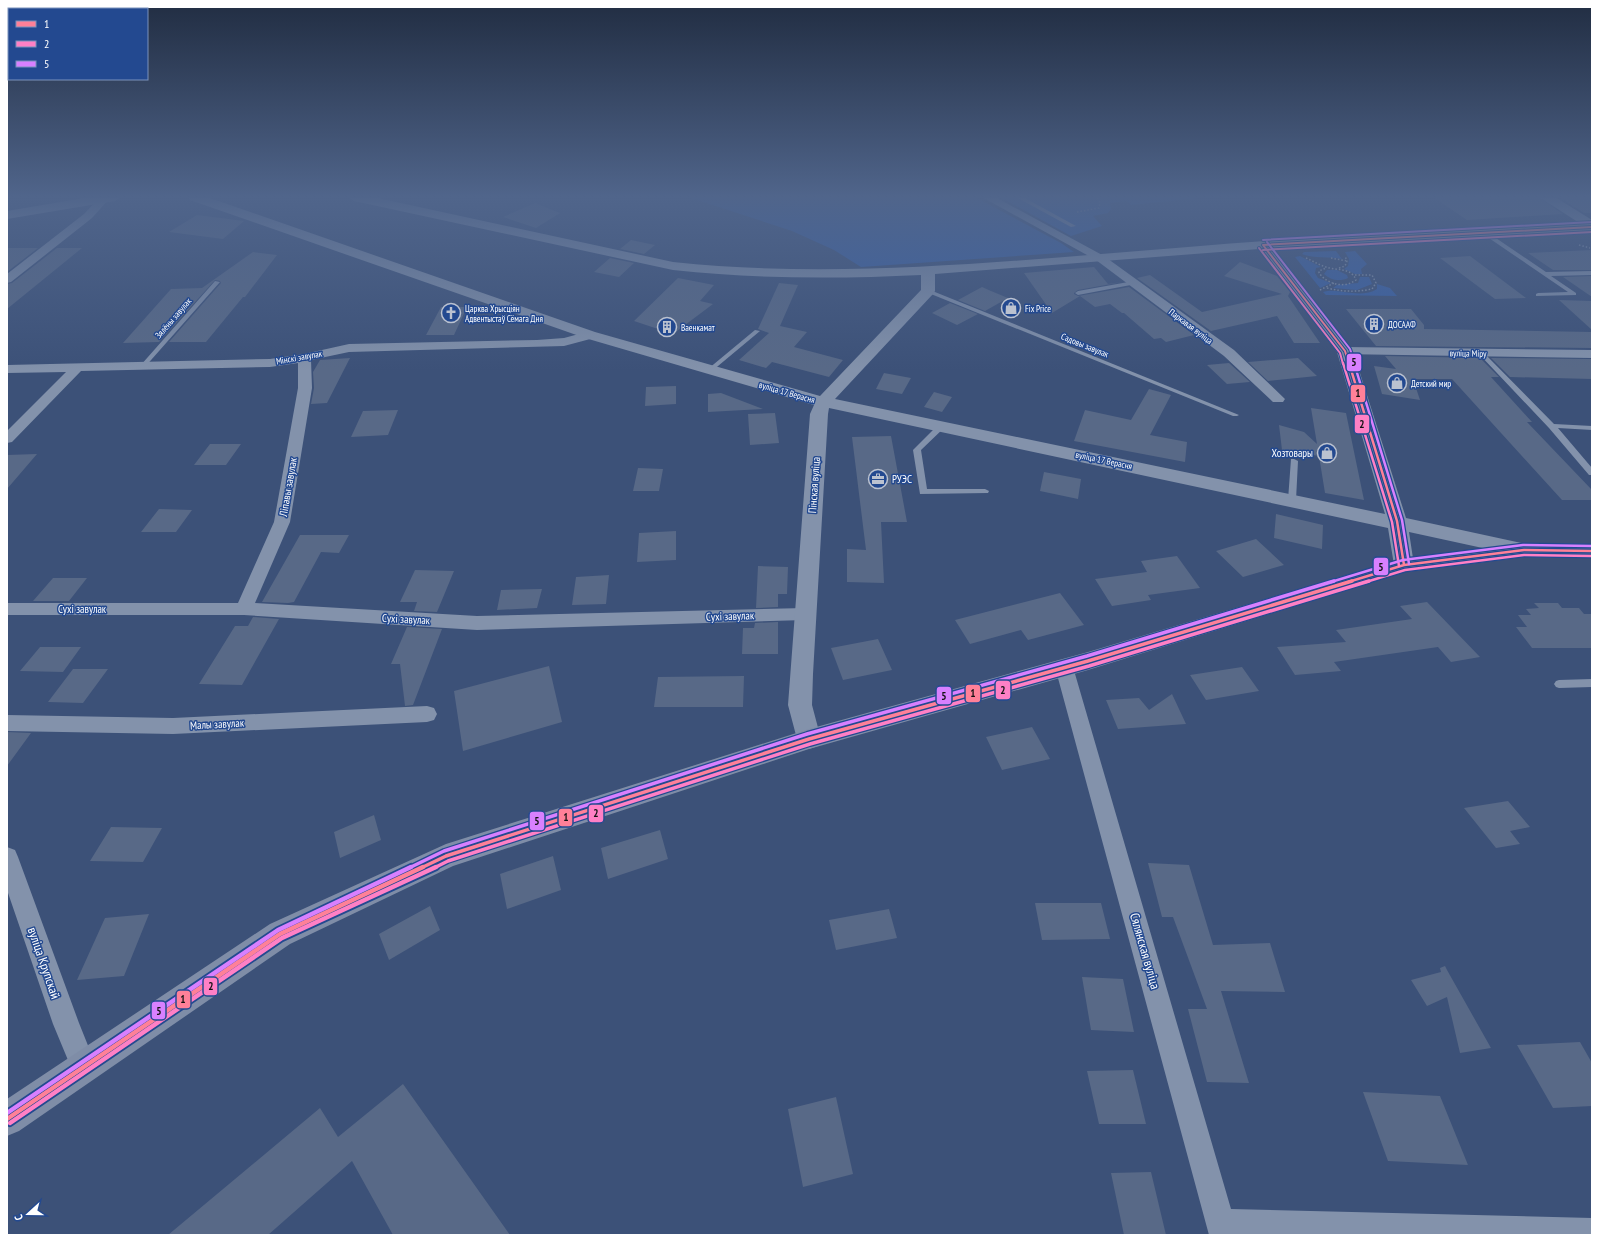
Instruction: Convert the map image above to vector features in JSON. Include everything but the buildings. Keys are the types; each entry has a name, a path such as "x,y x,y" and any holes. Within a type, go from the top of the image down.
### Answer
{"main road":[{"path":"7,1118 84,1068 280,934 446,856 809,739 1064,667 1404,565 1524,550 1592,551"}],"street":[{"path":"7,280 39,255"},
{"name":"вуліца 17 Верасня","path":"359,255 590,335 823,402 1397,521 1524,550"},
{"path":"623,255 680,267 710,271 859,274 928,271 1135,255"},
{"name":"Паркавая вуліца","path":"1094,255 1229,353 1278,399"},
{"path":"1271,255 1345,352 1397,521 1404,565"},
{"path":"823,402 928,291 928,271"},
{"name":"Мінскі завулак","path":"7,369 270,363 304,358 349,348 537,344 564,342 590,335"},
{"name":"вуліца Міру","path":"1345,352 1592,354"},
{"name":"Ліпавы завулак","path":"244,609 282,522 305,388 304,358"},
{"path":"7,439 76,368"},
{"name":"Пінская вуліца","path":"809,739 800,705 819,414 823,402"},
{"name":"Сухі завулак","path":"7,609 244,609 477,623 805,614"},
{"name":"Сялянская вуліца","path":"1064,667 1222,1229"},
{"name":"Малы завулак","path":"7,723 174,726 427,714"},
{"name":"вуліца Крупскай","path":"7,858 66,1024 84,1068"},
{"path":"1222,1229 1592,1232"}],"lane":[{"path":"1517,255 1574,294 1538,295"},
{"path":"1545,274 1592,273"},
{"name":"Зялёны завулак","path":"142,367 217,282"},
{"path":"1078,293 1134,283"},
{"name":"Садовы завулак","path":"928,291 1235,415"},
{"path":"710,370 757,331"},
{"path":"1481,353 1552,426 1592,473"},
{"path":"942,426 917,450 923,492 985,491"},
{"path":"1552,426 1592,428"},
{"path":"1292,500 1294,461"},
{"path":"1559,684 1592,683"}],"path":[{"path":"1343,255 1346,261"},
{"path":"1309,260 1316,258"},
{"path":"1329,258 1346,261"},
{"path":"1346,261 1344,266 1338,268 1326,268 1319,271 1320,276 1334,283 1351,283 1356,280 1354,275"},
{"path":"1327,288 1343,292 1358,292 1372,290 1376,284 1372,275 1354,275 1338,268"},
{"path":"1318,291 1327,288 1334,283"}],"shaded area":[{"path":"842,255 1032,255 861,267"},
{"path":"1304,255 1339,255 1342,259 1311,256"},
{"path":"1347,255 1359,255 1367,264 1361,269 1362,274 1355,274 1344,269 1348,266 1349,259"},
{"path":"1300,256 1321,267 1316,268 1315,273 1318,278 1331,283 1320,288 1295,257"},
{"path":"1327,270 1337,270 1347,275 1348,278 1342,280 1332,279 1324,274"},
{"path":"1360,277 1369,277 1372,284 1357,290 1333,288 1337,285 1358,283"},
{"path":"1377,284 1390,288 1397,296 1326,295 1323,292 1335,291 1364,293 1377,289"}],"transit line":[{"name":"2","path":"1264,255 1340,353 1392,522 1399,566"},
{"name":"1","path":"1271,255 1345,351 1397,521 1404,565"},
{"name":"5","path":"1277,255 1350,349 1402,520 1409,564"},
{"name":"5","path":"7,1113 278,930 444,851 807,734 1087,656 1403,560 1523,545 1592,546"},
{"name":"1","path":"7,1119 280,934 446,856 809,739 1088,661 1404,565 1524,550 1592,551"},
{"name":"2","path":"10,1123 282,938 448,861 810,744 1089,666 1405,570 1524,555 1592,556"}],"place":[{"name":"Fix Price","path":"1011,308"},
{"name":"Царква Хрысціян Адвентыстаў Сёмага Дня","path":"451,313"},
{"name":"ДОСААФ","path":"1374,324"},
{"name":"Ваенкамат","path":"667,327"},
{"name":"Детский мир","path":"1397,383"},
{"name":"Хозтовары","path":"1327,453"},
{"name":"РУЭС","path":"878,479"}]}
